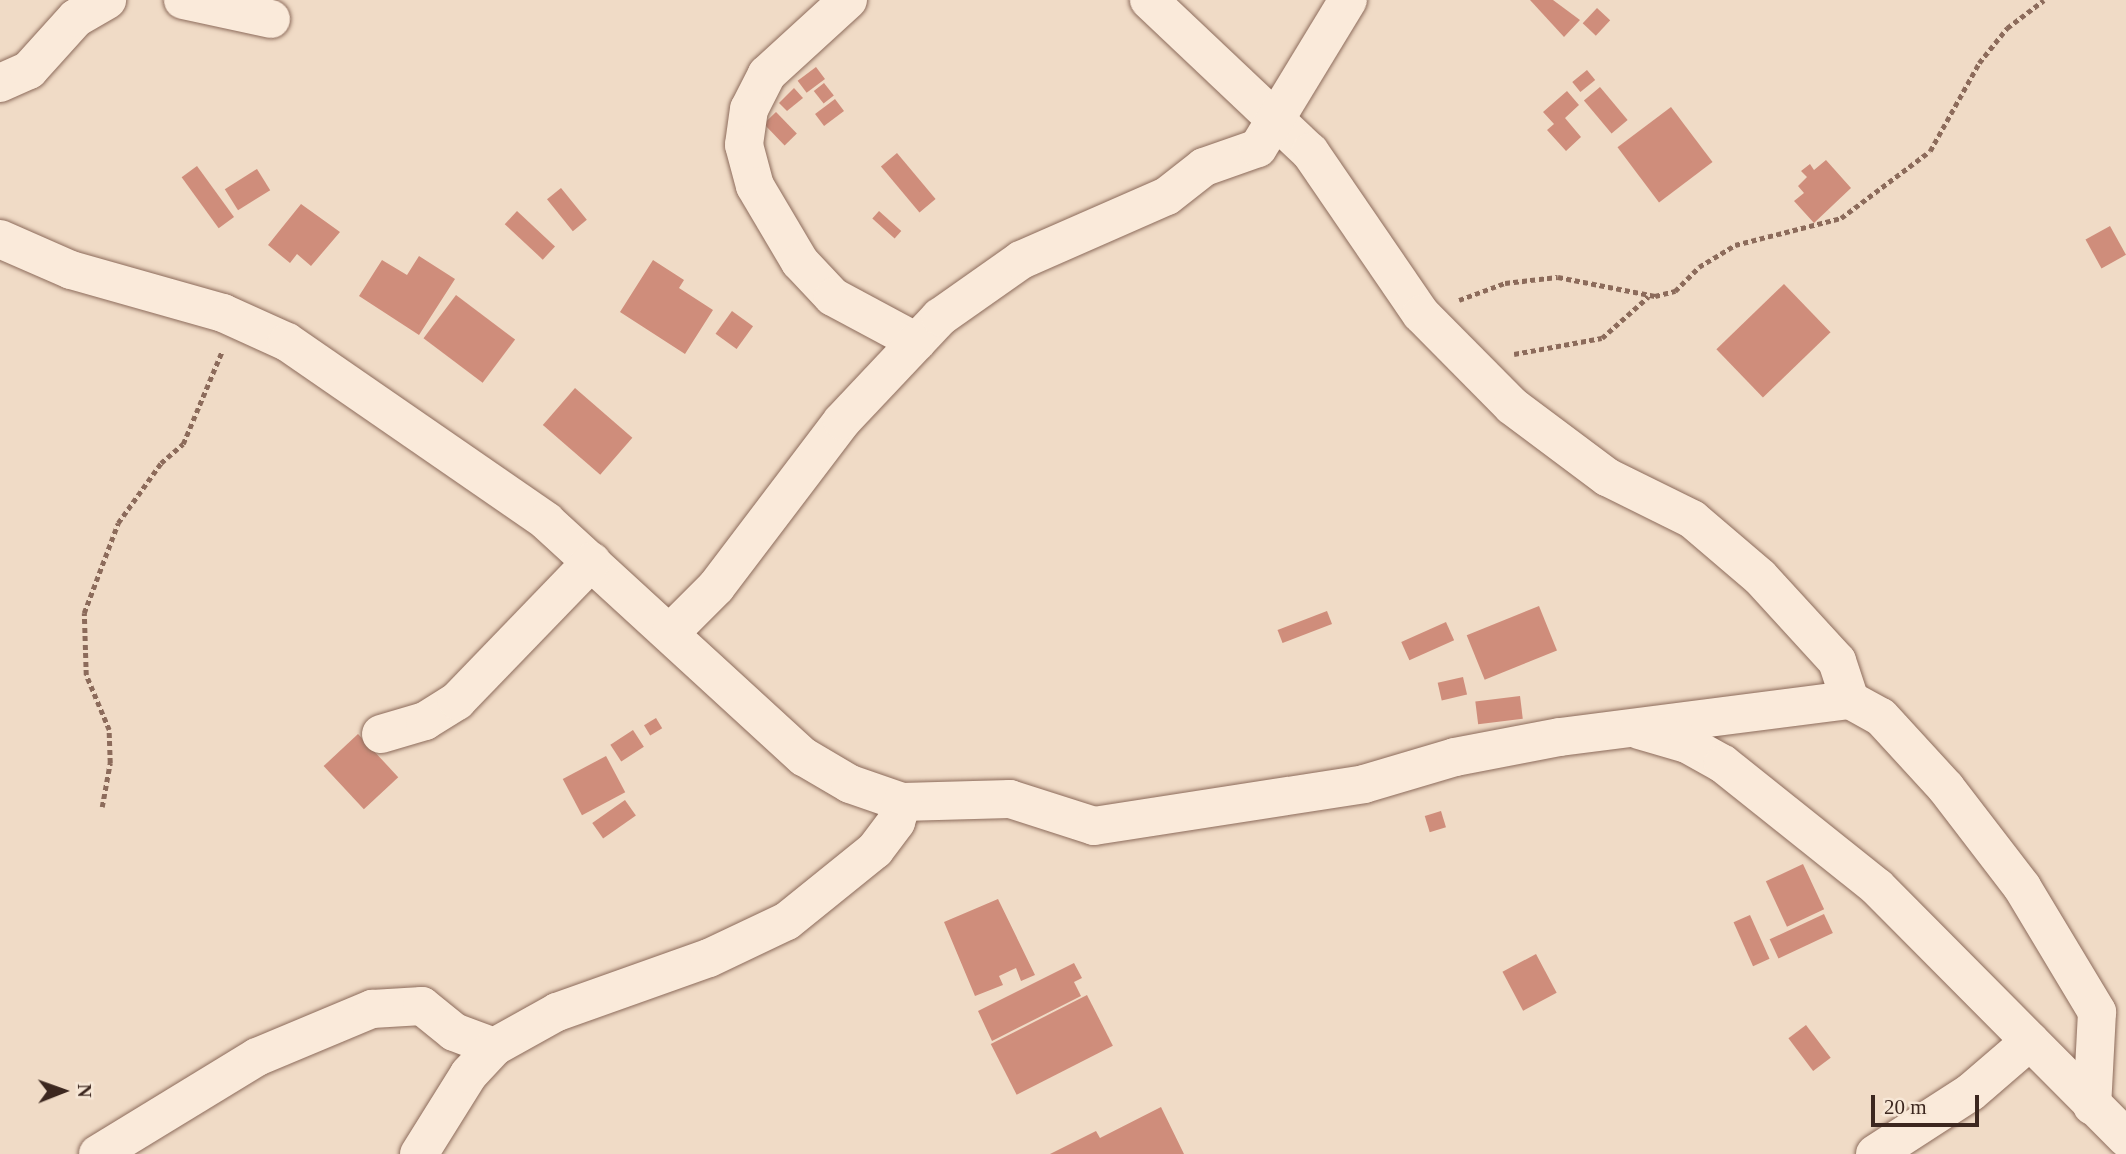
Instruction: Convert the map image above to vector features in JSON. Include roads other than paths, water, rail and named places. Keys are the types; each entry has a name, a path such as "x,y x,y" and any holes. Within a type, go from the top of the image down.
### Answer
{"street":[{"path":"0,83 29,70 76,18 107,0"},
{"path":"183,0 271,19"},
{"path":"849,0 767,74 749,108 744,145 755,186 800,262 834,297 917,342"},
{"path":"1149,0 1275,115 1310,152 1420,314 1471,360 1512,405 1606,477 1692,519 1760,577 1837,662 1850,700"},
{"path":"671,632 716,587 842,421 940,317 1021,260 1167,196 1204,167 1258,148 1275,115 1348,0"},
{"path":"0,239 71,270 235,318 287,342 444,446 592,561 804,757 850,784 902,802 1010,799 1094,826 1363,784 1455,757 1627,727 1850,700 1881,717 1946,789 2022,887 2098,1012 2092,1106"},
{"path":"381,734 425,721 457,701 592,561"},
{"path":"1627,727 1687,744 1723,764 1877,887 2126,1138"},
{"path":"419,1154 469,1074 494,1047 556,1012 709,958 787,921 875,850 897,822 902,802"},
{"path":"99,1154 257,1057 372,1009 422,1006 454,1032 494,1047"},
{"path":"1875,1154 1971,1092 2030,1041"}]}
